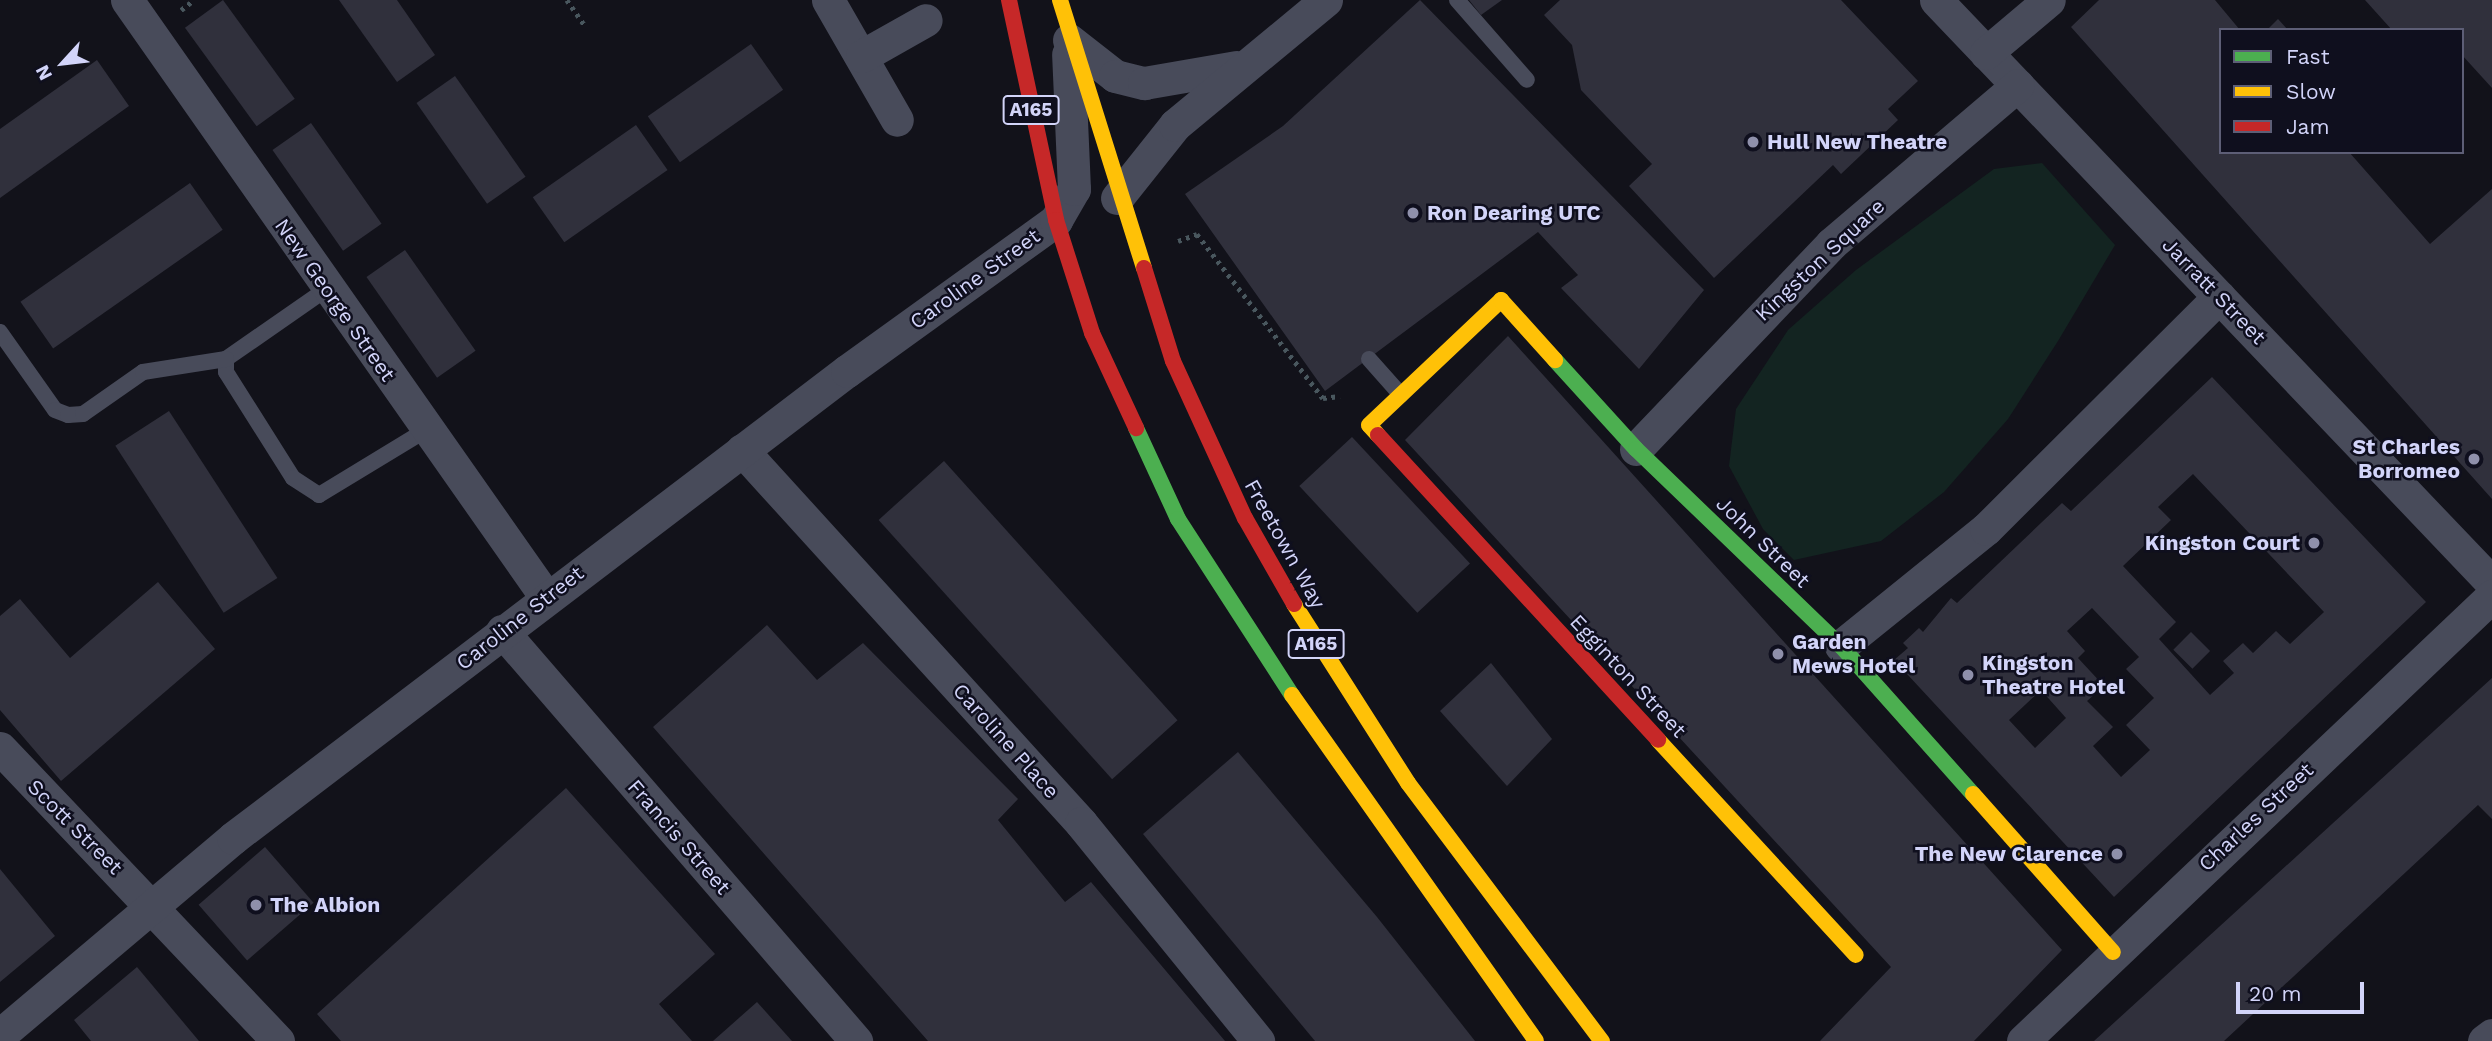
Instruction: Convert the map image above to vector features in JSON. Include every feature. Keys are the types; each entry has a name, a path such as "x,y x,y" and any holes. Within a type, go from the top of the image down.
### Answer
{"main road":[{"name":"A165","path":"1009,0 1056,220 1092,333 1178,519 1243,626 1536,1041"},
{"name":"Freetown Way","path":"1060,0 1068,39 1117,198 1207,439 1329,666 1602,1041"},
{"name":"John Street","path":"1369,425 1500,300 1636,449 1841,646 2113,951"},
{"name":"Egginton Street","path":"1369,425 1856,955"}],"street":[{"name":"New George Street","path":"127,0 426,430 546,597"},
{"path":"828,0 897,120"},
{"path":"1117,198 1156,144 1243,66 1326,0"},
{"name":"Jarratt Street","path":"1936,0 2492,583"},
{"path":"1986,53 2049,0"},
{"path":"862,56 926,20"},
{"path":"1056,220 1074,189 1068,39"},
{"path":"1068,39 1115,76 1144,83 1243,66"},
{"name":"Kingston Square","path":"1636,449 1831,244 2018,85"},
{"name":"Caroline Street","path":"0,1035 152,904 546,597 1056,220"},
{"path":"1841,646 1986,529 2219,297"},
{"name":"Caroline Place","path":"742,450 1081,823 1258,1041"},
{"name":"Charles Street","path":"2024,1041 2113,951 2492,596"},
{"name":"Francis Street","path":"502,631 856,1041"},
{"name":"Scott Street","path":"0,748 152,904 278,1041"},
{"path":"2484,1041 2492,1035"}],"lane":[{"path":"1457,0 1527,80"},
{"path":"0,332 55,410 68,415 83,414 143,372 226,359 328,288"},
{"path":"226,359 226,372 293,478 318,495 426,430"},
{"path":"1372,363 1401,395"}],"path":[{"path":"567,0 586,27"},
{"path":"1138,256 1197,234 1323,398 1342,396 1372,363"}],"green space":[{"path":"2042,163 2115,245 2058,341 2008,419 1944,492 1881,541 1794,560 1763,529 1729,466 1736,409 1788,330 1856,270 1994,169"}],"building":[{"path":"223,0 295,99 257,126 185,28"},
{"path":"339,0 397,0 435,55 397,82"},
{"name":"Ron Dearing UTC","path":"1420,0 1704,290 1639,369 1561,288 1578,275 1538,232 1325,391 1185,194 1283,126"},
{"path":"1469,0 1502,0 1481,15"},
{"name":"Hull New Theatre","path":"1560,0 1841,0 1918,81 1888,109 1898,120 1841,174 1833,165 1714,278 1629,186 1652,164 1581,90 1572,45 1544,15"},
{"path":"2099,0 2215,0 2238,28 2219,28 2219,154 2351,154 2430,244 2492,189 2492,499 2071,27"},
{"path":"2365,0 2492,0 2492,88 2464,57 2464,28 2390,28"},
{"path":"2278,19 2286,28 2269,28"},
{"path":"751,44 783,90 680,162 648,116"},
{"path":"97,60 129,106 0,198 0,129"},
{"path":"455,76 526,177 487,204 416,103"},
{"path":"311,123 382,224 343,251 272,150"},
{"path":"636,125 668,170 564,242 533,197"},
{"path":"190,183 223,230 53,348 20,302"},
{"path":"405,250 476,351 437,378 366,277"},
{"path":"1508,336 2062,950 1974,1041 1820,1041 1891,967 1405,440"},
{"path":"2212,377 2426,602 2114,897 1894,660 1908,648 1903,643 1919,628 1923,632 1951,598 1957,603 2062,503 2071,511","holes":["2193,474 2324,612 2290,644 2276,631 2253,653 2243,643 2223,661 2234,673 2210,695 2159,639 2176,622 2123,566 2171,520 2158,507","2092,608 2139,657 2126,669 2154,698 2126,725 2150,750 2121,777 2093,746 2113,727 2087,701 2104,686 2078,658 2085,651 2067,631","2041,690 2066,718 2035,748 2009,720"]},
{"path":"169,411 277,578 224,613 115,446"},
{"path":"1352,437 1470,564 1417,613 1299,486"},
{"path":"944,461 1178,720 1112,779 879,520"},
{"path":"158,582 215,649 61,781 0,710 0,616 20,599 70,658"},
{"path":"767,625 817,680 863,643 1018,799 998,820 1065,902 1091,882 1225,1041 928,1041 653,727"},
{"path":"2191,632 2210,651 2192,669 2173,650"},
{"path":"1491,663 1552,739 1507,786 1440,711"},
{"path":"2492,678 2492,819 2478,805 2224,1041 2094,1041"},
{"path":"1238,752 1377,917 1475,1041 1315,1041 1143,834"},
{"path":"566,788 715,954 659,1004 692,1041 341,1041 317,1014"},
{"name":"The Albion","path":"265,847 314,903 247,961 199,905"},
{"path":"0,869 55,936 0,982"},
{"path":"137,967 199,1041 91,1041 74,1020"},
{"path":"757,1002 792,1041 713,1041"}],"traffic: fast":[{"path":"1555,360 1636,449 1841,646 1973,794"},
{"path":"1136,428 1178,519 1292,695"}],"traffic: slow":[{"path":"1060,0 1144,268"},
{"path":"1378,435 1369,425 1501,300 1555,360"},
{"path":"1294,604 1408,783 1602,1041"},
{"path":"1292,695 1536,1041"},
{"path":"1658,740 1856,955"},
{"path":"1973,794 2113,952"}],"traffic: jam":[{"path":"1009,0 1056,220 1092,333 1136,428"},
{"path":"1144,268 1173,361 1245,518 1294,604"},
{"path":"1378,435 1658,740"}],"place":[{"name":"Hull New Theatre","path":"1753,142"},
{"name":"Ron Dearing UTC","path":"1413,213"},
{"name":"St Charles Borromeo","path":"2474,459"},
{"name":"Kingston Court","path":"2314,543"},
{"name":"Garden Mews Hotel","path":"1778,654"},
{"name":"Kingston Theatre Hotel","path":"1968,675"},
{"name":"The New Clarence","path":"2117,854"},
{"name":"The Albion","path":"256,905"}]}
